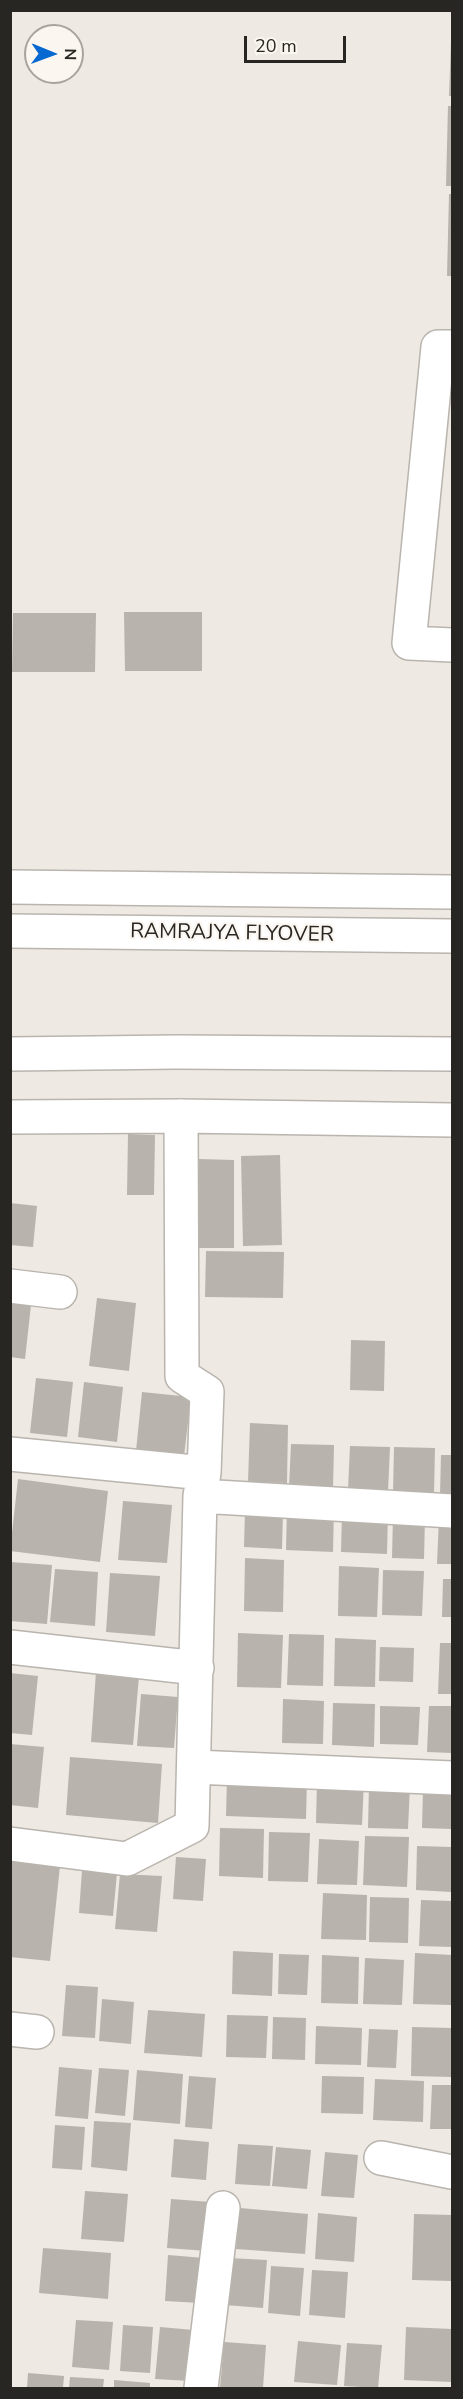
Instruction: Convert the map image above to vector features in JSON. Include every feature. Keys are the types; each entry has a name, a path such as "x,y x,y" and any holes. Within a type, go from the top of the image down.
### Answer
{"street":[{"path":"453,347 438,347 409,643 453,645"},
{"path":"10,887 453,892"},
{"name":"RAMRAJYA FLYOVER","path":"10,931 453,936"},
{"path":"10,1054 177,1052 453,1054"},
{"path":"10,1844 127,1858 192,1826 202,1484 207,1392 182,1376 181,1116"},
{"path":"10,1117 181,1116 453,1120"},
{"path":"10,1287 60,1292"},
{"path":"10,1454 202,1484 453,1511"},
{"path":"10,1647 197,1668"},
{"path":"194,1767 453,1778"},
{"path":"381,2158 453,2172"},
{"path":"201,2388 223,2208"}],"building":[{"path":"451,42 452,96 449,96"},
{"path":"448,106 452,106 452,186 446,186"},
{"path":"449,194 452,194 452,276 447,276"},
{"path":"124,612 202,612 202,671 125,671"},
{"path":"13,613 96,613 95,672 12,672"},
{"path":"128,1134 155,1135 154,1195 127,1195"},
{"path":"280,1155 282,1245 243,1246 241,1156"},
{"path":"199,1159 234,1160 234,1248 199,1248"},
{"path":"10,1203 37,1206 33,1247 10,1245"},
{"path":"206,1251 284,1252 283,1298 205,1297"},
{"path":"97,1298 136,1303 129,1371 89,1366"},
{"path":"10,1302 31,1305 25,1359 10,1357"},
{"path":"351,1340 385,1341 384,1391 350,1390"},
{"path":"36,1378 73,1382 67,1437 30,1433"},
{"path":"84,1382 123,1387 117,1442 78,1437"},
{"path":"142,1392 191,1397 184,1456 136,1451"},
{"path":"250,1423 288,1425 287,1483 248,1482"},
{"path":"291,1444 334,1445 333,1488 289,1487"},
{"path":"350,1446 390,1447 388,1492 348,1490"},
{"path":"394,1447 435,1448 434,1494 393,1493"},
{"path":"441,1455 452,1455 452,1496 440,1495"},
{"path":"18,1479 108,1491 100,1562 10,1551"},
{"path":"123,1501 172,1505 167,1563 118,1560"},
{"path":"287,1506 334,1508 333,1552 286,1550"},
{"path":"245,1511 283,1512 282,1549 244,1547"},
{"path":"342,1512 388,1513 387,1554 341,1552"},
{"path":"393,1516 425,1517 424,1559 392,1558"},
{"path":"439,1517 452,1518 452,1564 437,1564"},
{"path":"245,1558 284,1560 283,1612 244,1611"},
{"path":"10,1562 52,1565 47,1624 10,1621"},
{"path":"339,1566 379,1568 377,1617 338,1616"},
{"path":"55,1569 98,1572 95,1626 50,1622"},
{"path":"383,1570 424,1571 422,1616 382,1615"},
{"path":"110,1573 160,1576 155,1636 106,1632"},
{"path":"443,1579 452,1579 452,1617 442,1617"},
{"path":"238,1633 283,1635 281,1688 237,1687"},
{"path":"289,1634 324,1635 323,1686 287,1685"},
{"path":"335,1638 376,1640 375,1687 334,1686"},
{"path":"440,1643 452,1643 452,1694 438,1694"},
{"path":"380,1647 414,1648 413,1682 379,1681"},
{"path":"96,1672 139,1676 133,1745 91,1742"},
{"path":"10,1673 38,1676 32,1735 10,1733"},
{"path":"141,1694 178,1697 174,1748 137,1746"},
{"path":"283,1699 324,1701 323,1744 282,1743"},
{"path":"333,1703 375,1704 374,1747 332,1745"},
{"path":"380,1706 420,1707 418,1745 380,1744"},
{"path":"429,1706 452,1706 452,1753 427,1752"},
{"path":"10,1744 44,1747 38,1808 10,1805"},
{"path":"70,1757 162,1764 158,1823 66,1815"},
{"path":"227,1776 307,1779 306,1819 226,1816"},
{"path":"317,1779 364,1781 362,1825 316,1823"},
{"path":"369,1784 410,1785 408,1829 368,1828"},
{"path":"423,1789 452,1789 452,1829 422,1828"},
{"path":"220,1828 264,1829 263,1878 219,1876"},
{"path":"269,1832 310,1833 308,1882 268,1881"},
{"path":"365,1836 409,1837 407,1887 363,1885"},
{"path":"319,1839 359,1841 357,1885 317,1884"},
{"path":"417,1846 452,1847 452,1892 416,1890"},
{"path":"176,1857 206,1859 203,1901 173,1899"},
{"path":"10,1861 60,1866 50,1961 10,1957"},
{"path":"82,1870 117,1873 113,1916 79,1913"},
{"path":"120,1874 162,1876 157,1932 115,1929"},
{"path":"323,1893 367,1895 366,1940 321,1939"},
{"path":"370,1897 409,1898 408,1943 369,1942"},
{"path":"421,1900 452,1901 452,1947 419,1946"},
{"path":"233,1951 273,1953 272,1996 232,1994"},
{"path":"415,1953 452,1955 452,2005 413,2004"},
{"path":"279,1954 309,1955 307,1995 278,1994"},
{"path":"322,1955 359,1957 358,2004 321,2003"},
{"path":"365,1958 404,1960 402,2005 363,2004"},
{"path":"66,1985 98,1987 95,2038 62,2036"},
{"path":"102,1999 134,2002 131,2044 99,2041"},
{"path":"148,2010 205,2014 202,2057 144,2053"},
{"path":"227,2015 268,2016 266,2058 226,2057"},
{"path":"273,2017 306,2018 305,2060 272,2059"},
{"path":"316,2026 362,2028 361,2065 315,2064"},
{"path":"412,2027 452,2028 452,2077 411,2076"},
{"path":"369,2029 398,2030 396,2068 367,2067"},
{"path":"59,2067 92,2070 88,2119 55,2116"},
{"path":"99,2068 129,2070 125,2116 95,2113"},
{"path":"137,2070 183,2074 180,2124 133,2120"},
{"path":"189,2076 216,2078 212,2129 185,2127"},
{"path":"322,2076 364,2077 363,2114 321,2113"},
{"path":"375,2079 424,2081 423,2122 373,2120"},
{"path":"432,2085 452,2085 452,2129 430,2129"},
{"path":"94,2121 131,2123 127,2171 91,2167"},
{"path":"55,2125 85,2127 82,2170 52,2168"},
{"path":"174,2139 209,2142 206,2180 171,2177"},
{"path":"238,2144 273,2146 270,2186 235,2184"},
{"path":"276,2147 311,2150 307,2189 272,2186"},
{"path":"325,2152 358,2155 354,2198 321,2196"},
{"path":"85,2191 128,2194 124,2242 81,2239"},
{"path":"171,2199 211,2202 207,2251 167,2248"},
{"path":"240,2208 308,2214 305,2254 236,2249"},
{"path":"318,2213 357,2217 354,2262 315,2259"},
{"path":"414,2214 452,2215 452,2281 412,2280"},
{"path":"43,2248 111,2253 108,2299 39,2293"},
{"path":"168,2255 204,2258 200,2303 165,2301"},
{"path":"229,2258 267,2260 263,2308 225,2305"},
{"path":"271,2266 304,2268 300,2316 268,2313"},
{"path":"312,2270 348,2272 345,2318 309,2315"},
{"path":"76,2320 113,2322 109,2370 72,2367"},
{"path":"123,2325 153,2327 150,2373 120,2371"},
{"path":"160,2327 194,2330 190,2381 155,2379"},
{"path":"406,2327 452,2329 452,2382 404,2380"},
{"path":"298,2341 341,2345 337,2385 294,2382"},
{"path":"224,2342 266,2345 263,2388 220,2388"},
{"path":"347,2343 382,2345 378,2388 344,2386"},
{"path":"28,2373 64,2376 63,2388 27,2388"},
{"path":"70,2377 104,2379 103,2388 69,2388"},
{"path":"114,2380 150,2383 150,2388 114,2388"}]}
